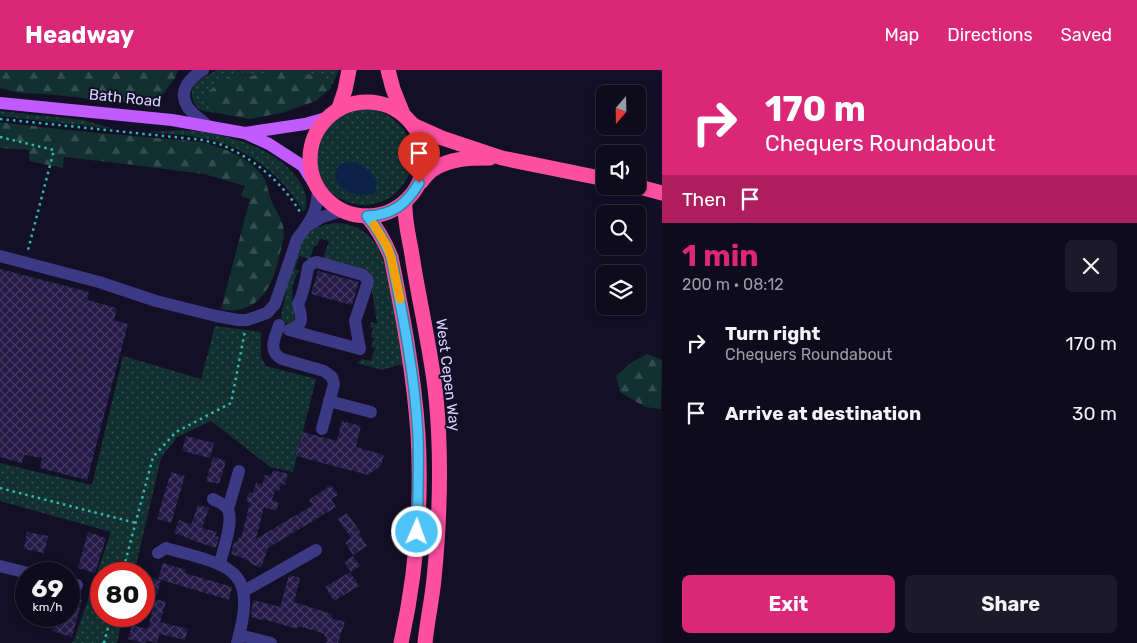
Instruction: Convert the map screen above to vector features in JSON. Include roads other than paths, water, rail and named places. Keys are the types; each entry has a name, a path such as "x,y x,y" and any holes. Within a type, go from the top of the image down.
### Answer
{"highway":[{"path":"339,108 349,70"},
{"path":"388,70 393,89 408,120 421,138 424,168 419,183"},
{"path":"502,158 470,158 448,162 431,170 406,202 393,211 378,216 352,215 328,202 315,186 309,165 310,148 316,132 326,118 339,108 356,102 374,102 391,107 408,120 442,138 502,158 596,177"},
{"path":"646,188 662,192"},
{"name":"West Cepen Way","path":"406,202 406,219 431,360 440,437 436,553 425,643"},
{"path":"367,216 387,246 391,257 406,331 418,435 417,532 409,600 401,643"}],"main road":[{"name":"Bath Road","path":"0,103 172,120 245,133 269,144 302,166 315,186"},
{"name":"Bath Road","path":"245,133 305,124 326,118"}],"street":[{"path":"199,72 186,85 184,90 185,100 188,108 208,126"},
{"path":"0,256 99,282 156,301 216,316 247,320 267,313 276,304 303,222 313,215 317,205 315,186"},
{"path":"303,222 342,211"},
{"path":"267,313 273,321 284,327 360,349 355,321 368,279 364,275 323,263 313,263 308,267 303,295 298,304 302,319 296,328 284,327"},
{"path":"284,327 273,346 275,354 282,359 324,371 332,377 334,384 322,429"},
{"path":"330,401 371,412"},
{"path":"220,563 230,517 228,509 239,471"},
{"path":"213,499 222,503 228,509"},
{"path":"162,547 220,563 231,570 239,578 244,591 243,613 238,639 271,643"},
{"path":"244,591 316,550"},
{"path":"0,566 15,571"}],"water":[{"path":"354,162 369,170 375,177 376,187 374,193 361,195 346,191 337,182 335,176 339,166 343,163"}]}
